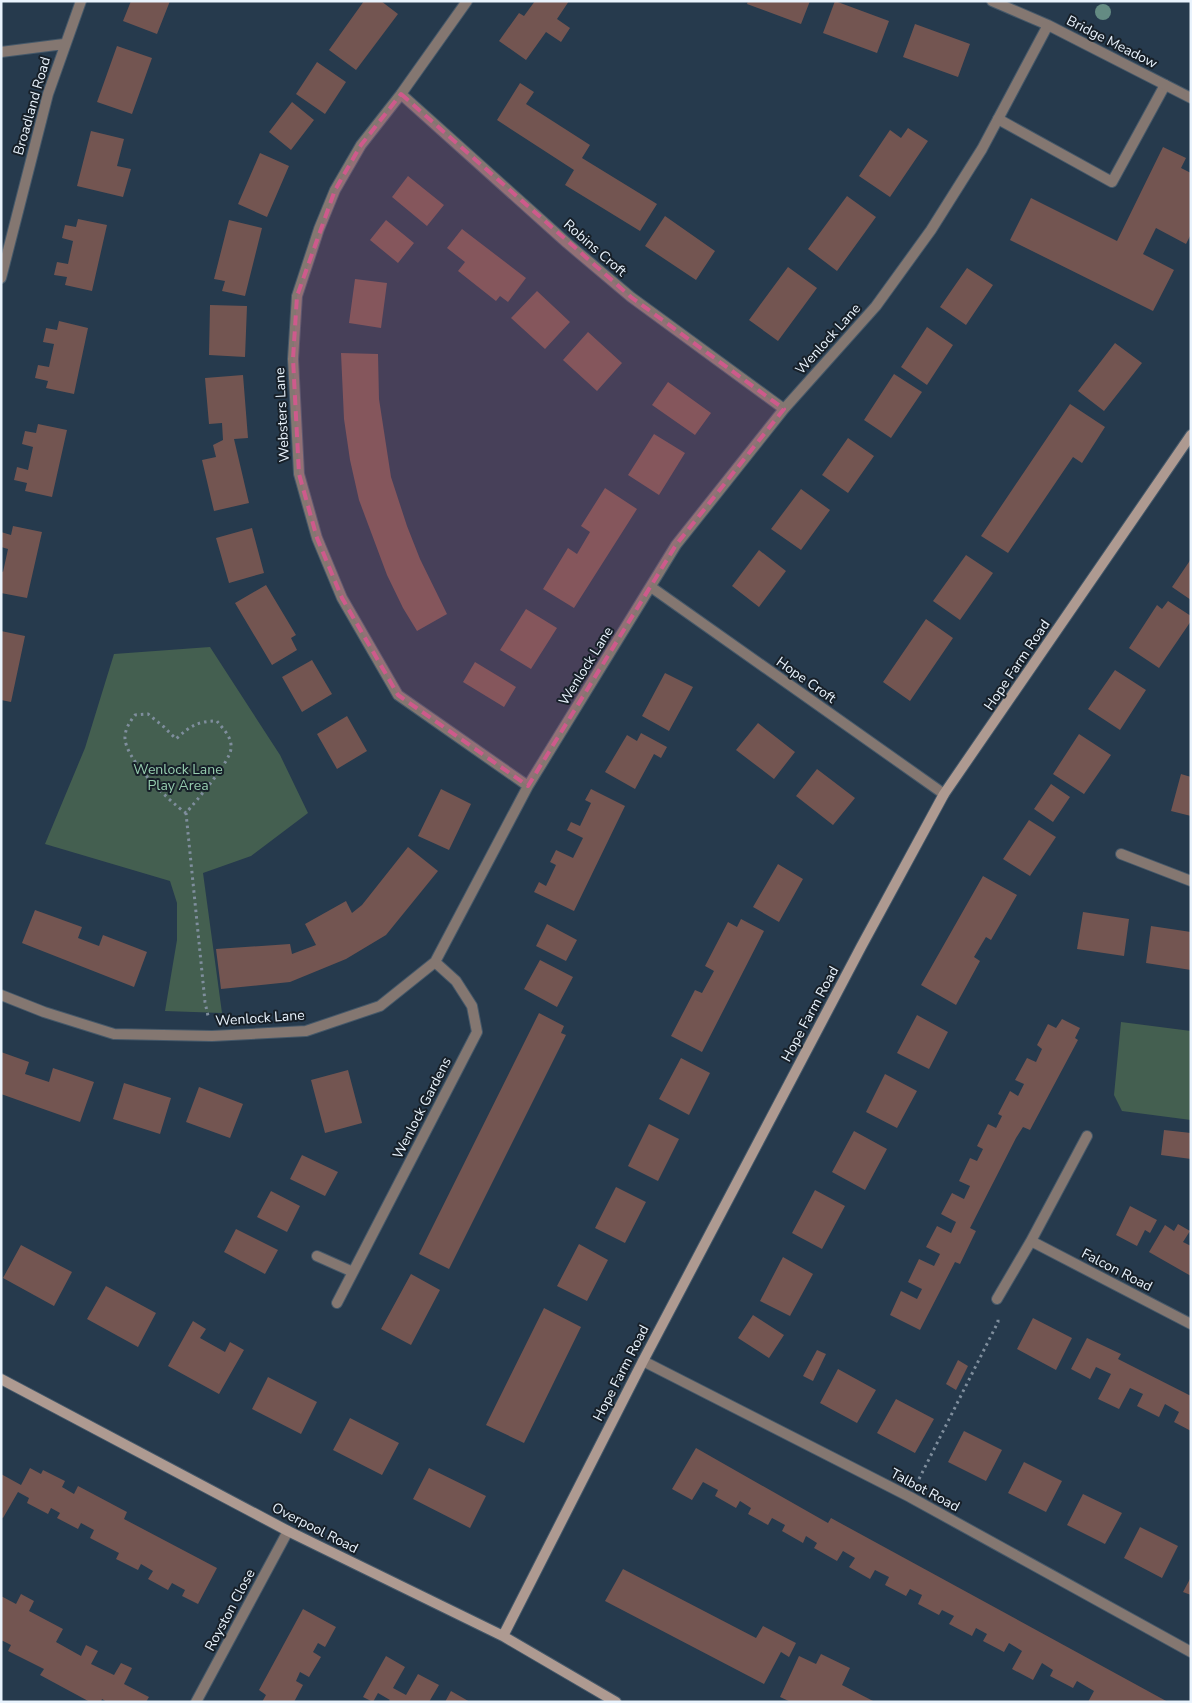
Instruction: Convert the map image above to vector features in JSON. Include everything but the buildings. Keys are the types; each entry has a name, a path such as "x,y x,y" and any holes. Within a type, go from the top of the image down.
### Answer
{"street":[{"name":"Broadland Road","path":"1,278 48,94 64,44 81,1"},
{"name":"Websters Lane","path":"467,1 401,94 361,145 335,190 319,229 297,296 293,359 299,474 317,538 342,598 398,695 528,786"},
{"name":"Bridge Meadow","path":"992,1 1048,25 1191,98"},
{"name":"Wenlock Lane","path":"1,995 44,1012 114,1034 212,1036 306,1030 380,1006 435,962 528,786 676,545 784,409 876,306 931,230 982,149 1048,25"},
{"path":"1,52 64,44"},
{"path":"998,119 1112,182 1165,85"},
{"name":"Robins Croft","path":"401,94 567,243 631,297 784,409"},
{"name":"Hope Farm Road","path":"503,1636 642,1361 944,794 1191,435"},
{"name":"Hope Croft","path":"651,587 944,794"},
{"path":"1121,854 1191,881"},
{"name":"Wenlock Gardens","path":"337,1303 478,1032 472,1006 456,981 435,962"},
{"path":"997,1299 1031,1241 1087,1136"},
{"name":"Falcon Road","path":"1031,1241 1191,1324"},
{"path":"317,1256 353,1272"},
{"name":"Talbot Road","path":"642,1361 910,1497 1191,1652"},
{"name":"Overpool Road","path":"1,1379 288,1531 503,1636 616,1702"},
{"name":"Royston Close","path":"196,1702 288,1531"}],"path":[{"path":"186,813 170,801 150,780 130,753 124,738 127,726 135,715 148,714 164,726 176,739 186,730 203,721 217,721 227,733 231,748 228,760 186,813 205,1002 212,1036"},
{"path":"910,1497 998,1322 997,1299"}],"highlighted area":[{"path":"401,94 631,297 784,409 676,545 528,786 398,695 342,598 317,538 299,474 293,359 297,296 335,190 361,145"}],"green space":[{"name":"Wenlock Lane Play Area","path":"210,647 280,755 308,813 251,856 203,873 222,1013 165,1011 177,940 177,903 170,881 45,844 85,748 114,654"},
{"path":"1121,1022 1191,1031 1191,1120 1122,1111 1114,1095"}]}
